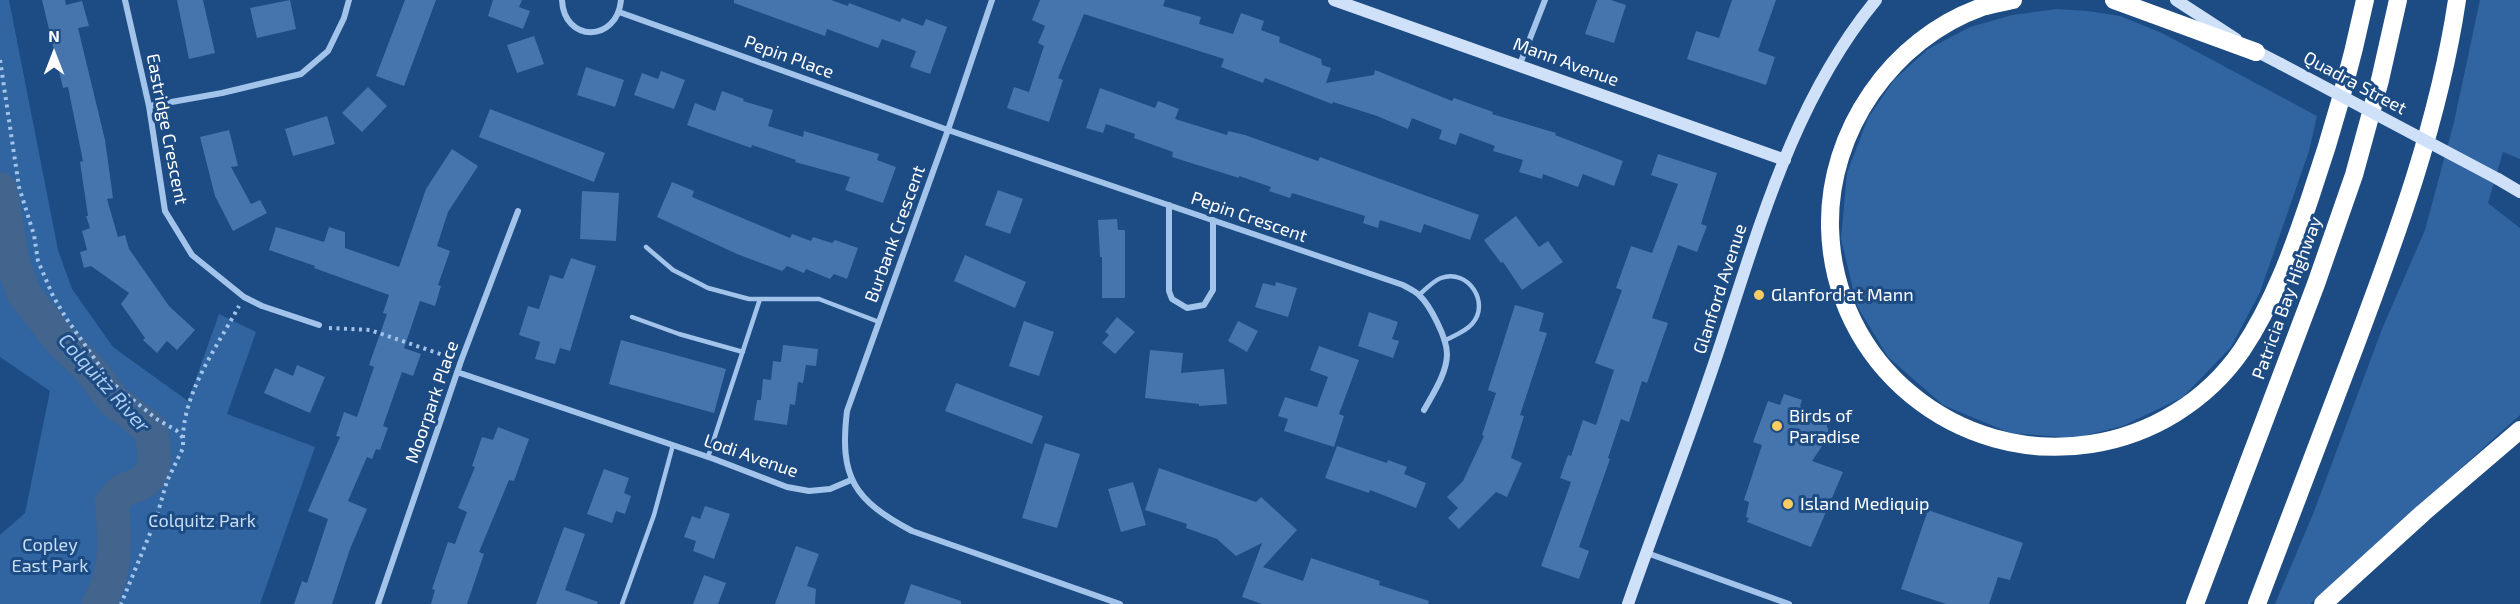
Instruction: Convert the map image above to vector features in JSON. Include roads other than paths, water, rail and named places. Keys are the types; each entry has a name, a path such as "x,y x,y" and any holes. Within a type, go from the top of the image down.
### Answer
{"highway":[{"path":"2013,0 1981,7 1946,25 1920,43 1883,76 1866,99 1844,144 1833,185 1830,226 1836,271 1848,310 1876,358 1904,389 1933,412 1961,427 1994,440 2030,447 2068,448 2109,441 2146,430 2182,409 2212,386 2241,352 2264,314 2290,257 2336,118 2365,0"},
{"path":"2114,0 2256,52"},
{"name":"Patricia Bay Highway","path":"2195,604 2316,284 2350,186 2380,80 2398,0"},
{"path":"2257,604 2385,266 2413,185 2435,110 2457,0"},
{"path":"2323,604 2414,520 2520,430"}],"main road":[{"name":"Mann Avenue","path":"1334,0 1520,64 1785,160"},
{"name":"Glanford Avenue","path":"1628,604 1717,357 1755,237 1785,160 1833,57 1876,0"},
{"name":"Quadra Street","path":"2176,0 2256,52 2520,192"}],"street":[{"name":"Eastridge Crescent","path":"125,0 149,106 165,211 192,255 244,297 262,306 319,325"},
{"path":"149,106 222,93 301,74 328,51 344,18 349,0"},
{"path":"562,0 564,13 570,23 580,30 592,33 604,30 614,23 620,12 621,0"},
{"name":"Burbank Crescent","path":"851,480 843,440 847,411 992,0"},
{"path":"1520,64 1545,0"},
{"name":"Pepin Place","path":"620,12 948,130"},
{"name":"Pepin Crescent","path":"948,130 1403,285 1419,295 1432,312 1447,354 1439,384 1424,410"},
{"path":"1169,205 1169,291 1172,299 1187,309 1204,305 1213,290 1213,220"},
{"name":"Moorpark Place","path":"378,604 461,361 518,211"},
{"name":"Lodi Avenue","path":"458,372 708,457 787,487 809,491 830,489 851,480"},
{"path":"851,480 863,499 881,515 912,531 1111,603 1120,604"},
{"path":"1646,553 1790,604"}],"lane":[{"path":"646,247 673,270 708,288 749,299 819,299 879,322"},
{"path":"1419,295 1442,277 1454,276 1466,280 1475,289 1479,300 1479,312 1473,323 1444,341"},
{"path":"708,457 760,299"},
{"path":"632,317 679,334 743,352"},
{"path":"622,604 654,515 673,445"}],"waterway":[{"name":"Colquitz River","path":"0,189 13,263 24,294 60,340 89,368 114,401 151,429 154,450 152,471 143,482 124,490 112,502 114,554 109,578 99,604"}],"place":[{"name":"Glanford at Mann","path":"1759,295"},
{"name":"Birds of Paradise","path":"1777,426"},
{"name":"Island Mediquip","path":"1788,504"}],"park label":[{"name":"Colquitz Park","path":"202,521"},
{"name":"Copley East Park","path":"50,555"}]}
